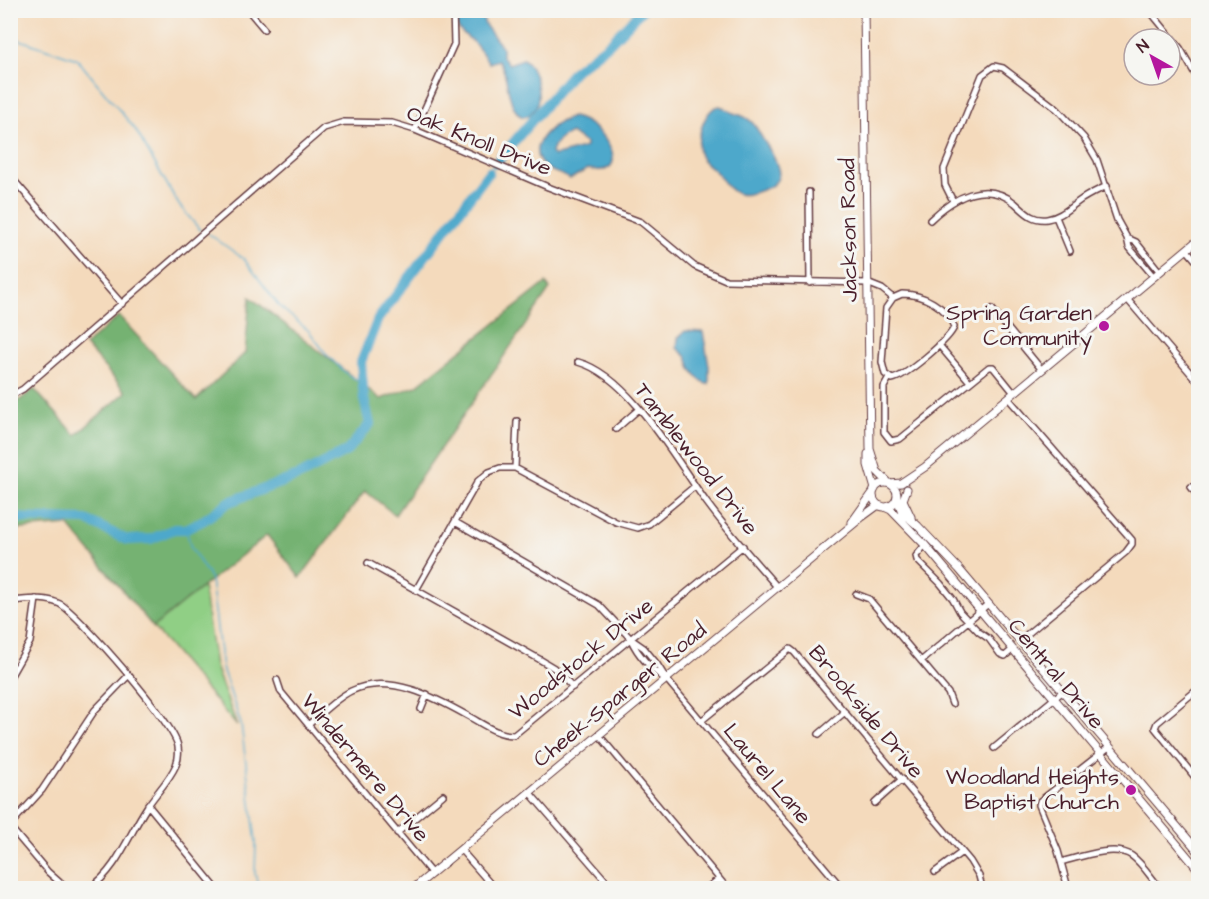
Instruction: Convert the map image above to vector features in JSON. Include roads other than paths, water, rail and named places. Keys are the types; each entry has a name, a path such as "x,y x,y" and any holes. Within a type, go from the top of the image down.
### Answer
{"main road":[{"name":"Jackson Road","path":"864,10 870,449 868,465 874,490"},
{"path":"925,467 892,504 882,506 875,501 874,490 879,484 901,483 925,467 1198,240"},
{"name":"Jackson Road","path":"870,449 877,471 889,483"},
{"path":"889,483 897,491 897,499"},
{"path":"907,489 903,496 905,508 918,526"},
{"name":"Cheek-Sparger Road","path":"848,530 874,490"},
{"name":"Central Drive","path":"897,499 902,513 918,526 988,604 1198,851"},
{"name":"Cheek-Sparger Road","path":"414,888 870,511 882,506"},
{"name":"Central Drive","path":"882,506 891,510 925,545 1198,869"}],"street":[{"path":"248,10 264,29"},
{"path":"415,130 454,44 453,10"},
{"path":"1149,10 1172,37 1198,79"},
{"path":"953,201 945,185 944,169 982,75 994,66 1003,68 1057,109 1084,138 1097,160 1117,220 1128,238 1129,247 1157,274"},
{"name":"Oak Knoll Drive","path":"10,396 23,388 122,304 328,125 344,122 392,123 415,130 548,187 641,222 694,266 726,280 867,283"},
{"path":"10,176 122,304"},
{"path":"930,220 953,201 976,192 989,191 1003,195 1036,219 1056,217 1083,198 1107,186"},
{"path":"810,192 810,283"},
{"path":"1056,217 1070,251"},
{"path":"1187,249 1198,263"},
{"path":"867,283 882,289 893,298"},
{"path":"902,294 928,300 951,320 954,327 951,334 902,376 889,378 882,363 886,308 893,298 902,294"},
{"path":"1127,299 1198,382"},
{"path":"992,309 1042,370"},
{"path":"939,345 970,382"},
{"name":"Tamblewood Drive","path":"579,362 590,365 604,375 639,409 666,442 695,486 778,588"},
{"path":"889,378 884,387 884,432 886,437 893,441 900,439 991,366 1011,396 1130,535 1132,544 1126,552 1019,641"},
{"path":"616,429 639,409"},
{"path":"516,468 518,421"},
{"path":"416,590 478,482 484,475 500,468 516,468 616,522 638,528 649,524 695,486"},
{"path":"1191,487 1198,496"},
{"name":"Laurel Lane","path":"455,522 608,612 631,639 644,648 667,680 842,888"},
{"path":"925,545 918,552 917,560 940,583 968,621 989,639 1000,654 1005,656 1012,650"},
{"name":"Woodstock Drive","path":"308,725 351,691 361,687 386,685 427,694 500,733 514,735 743,546"},
{"path":"368,563 554,668 573,687"},
{"path":"856,594 869,599 948,693 952,704"},
{"path":"10,677 30,642 36,599"},
{"path":"10,601 36,599 58,603 72,613 163,718 177,740 176,765 148,805 113,863 90,888"},
{"path":"921,661 988,604"},
{"name":"Brookside Drive","path":"701,721 790,649 962,852 978,876 982,888"},
{"path":"66,888 48,872 10,826 42,790 95,710 128,676"},
{"name":"Windermere Drive","path":"277,680 281,692 432,874"},
{"path":"1198,689 1157,723 1155,730 1198,781"},
{"path":"994,748 1062,692"},
{"path":"421,709 427,694"},
{"path":"819,734 845,712"},
{"path":"599,735 728,888"},
{"path":"1068,888 1061,862 1039,805 1040,801 1109,747"},
{"path":"875,803 902,779"},
{"path":"530,793 612,888"},
{"path":"397,833 443,795"},
{"path":"148,805 216,888"},
{"path":"461,850 494,888"},
{"path":"1061,862 1101,852 1122,851 1137,861 1160,888"},
{"path":"935,872 962,852"},
{"path":"707,888 719,879"}],"water":[{"path":"459,11 481,11 485,25 502,47 502,57 509,64 523,59 527,62 536,79 538,93 536,108 528,116 522,117 513,105 502,66 498,60 489,63 476,45 457,27"},
{"path":"720,106 747,118 757,129 776,161 778,169 776,182 770,187 748,194 737,194 700,156 699,135 705,119 714,108"},
{"path":"573,117 584,121 604,138 613,158 611,166 603,170 588,169 570,179 550,170 540,162 537,147 541,140 552,127","holes":["571,133 586,144 586,147 554,156 551,153 558,141"]},
{"path":"685,331 703,332 709,366 709,384 699,379 691,369 687,357 677,348 678,338"}],"waterway":[{"path":"496,163 574,71 609,44 642,10"},
{"path":"10,32 20,40 77,59 135,129 179,205 200,230"},
{"path":"10,518 86,520 127,540 151,539 174,529 186,529 204,520 229,502 301,475 347,451 370,424 364,399 361,362 378,319 489,172"},
{"path":"209,234 244,259 280,307 309,331 327,355 347,374 363,383"},
{"path":"186,529 191,548 211,579 222,668 241,724 256,842 255,874 259,888"}],"place":[{"name":"Spring Garden Community","path":"1104,326"},
{"name":"Woodland Heights Baptist Church","path":"1131,790"}]}
